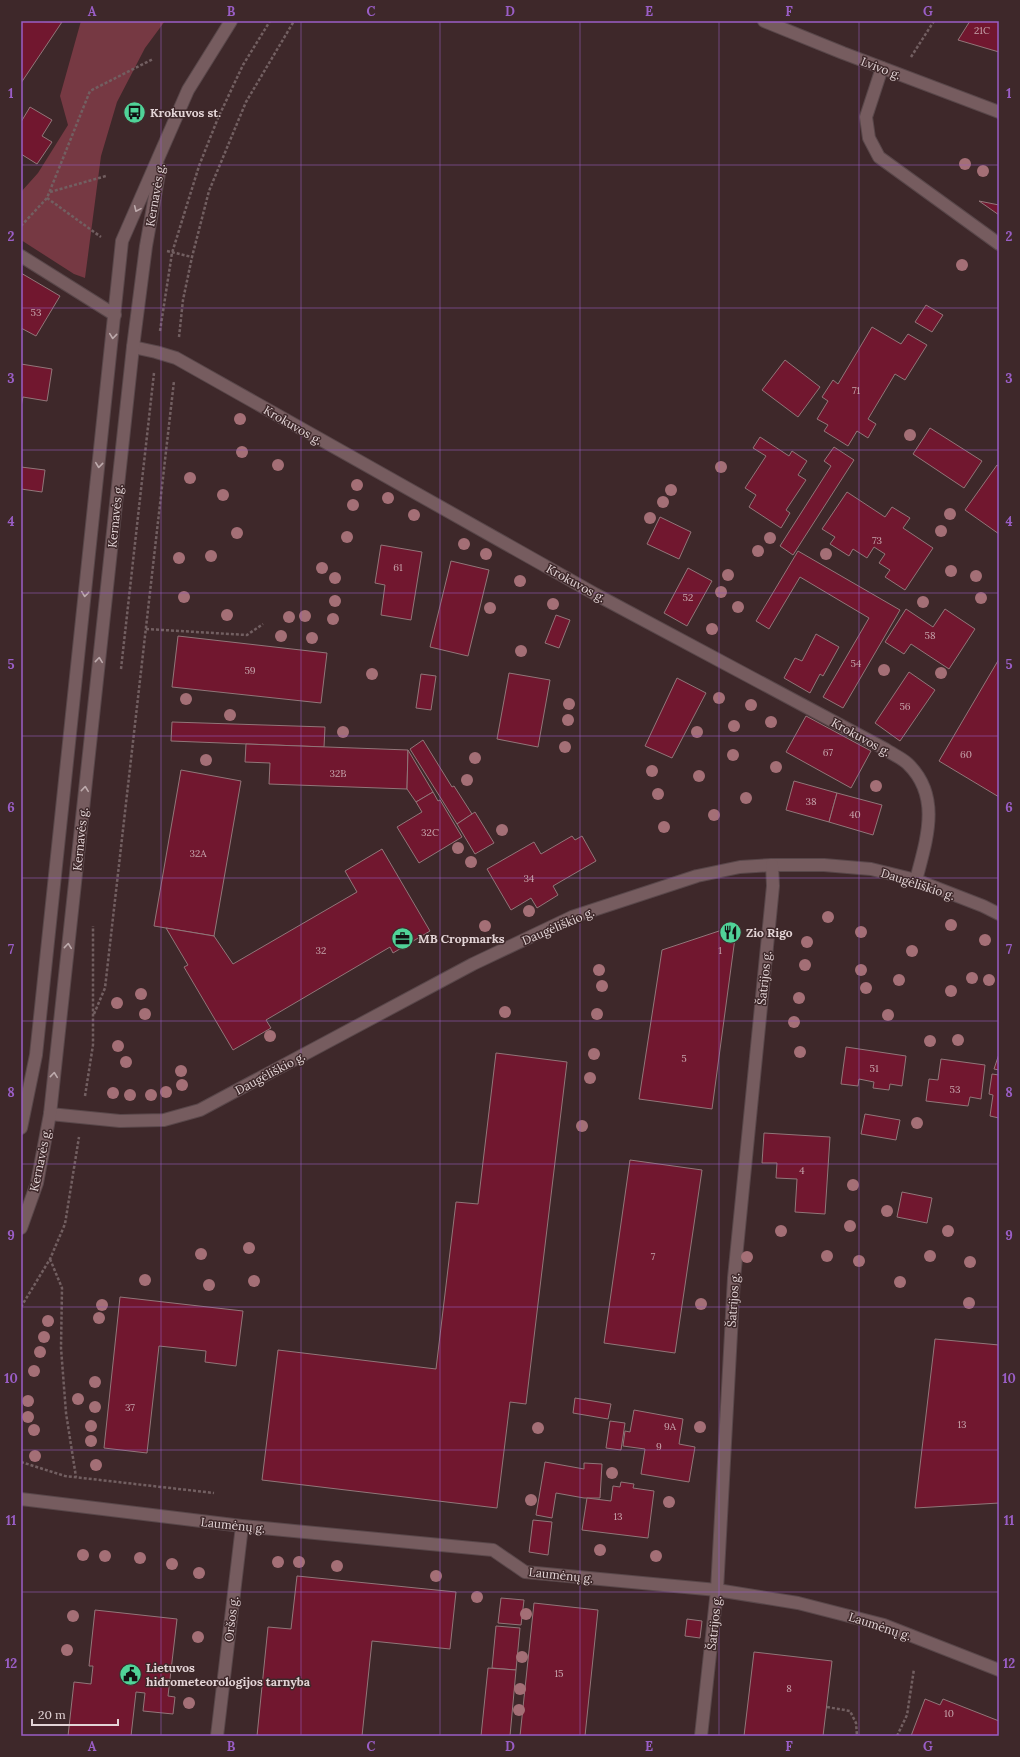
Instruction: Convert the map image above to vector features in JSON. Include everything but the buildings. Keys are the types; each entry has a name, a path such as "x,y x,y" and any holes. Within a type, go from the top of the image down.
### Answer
{"street":[{"path":"164,148 188,90 231,21"},
{"name":"Lvivo g.","path":"764,21 789,26 882,68 999,112"},
{"path":"882,68 866,117 869,138 879,157 999,244"},
{"name":"Kernavės g.","path":"21,1128 36,1055 122,240 164,148"},
{"name":"Kernavės g.","path":"21,1228 37,1183 50,1114 134,347 146,246 164,148"},
{"path":"21,256 115,315"},
{"name":"Krokuvos g.","path":"134,347 176,358 595,594 885,749 908,764 924,784 930,812 928,834 916,880"},
{"name":"Daugėliškio g.","path":"50,1114 120,1121 164,1120 200,1110 473,964 572,917 697,876 740,867 772,865 824,865 871,869 916,880 983,906 999,914"},
{"name":"Šatrijos g.","path":"701,1736 717,1590 734,1278 773,886 772,865"},
{"name":"Laumėnų g.","path":"22,1498 242,1526 493,1550 525,1572 717,1590 798,1603 884,1625 999,1670"},
{"name":"Oršos g.","path":"217,1736 242,1526"}],"path":[{"path":"121,671 156,352 172,253 199,166 218,118 243,65 270,21"},
{"path":"93,1016 105,988 183,300 192,256 209,191 246,102 294,21"},
{"path":"900,74 934,21"},
{"path":"21,226 48,198 90,91 153,59"},
{"path":"50,192 106,176"},
{"path":"48,198 101,237"},
{"path":"172,253 192,256"},
{"path":"146,629 247,635 263,624"},
{"path":"21,1307 50,1260 64,1224 93,1045 93,924"},
{"path":"50,1260 62,1288 61,1348 66,1413 76,1477"},
{"path":"21,1462 65,1476 214,1493"},
{"path":"897,1736 907,1715 914,1669"},
{"path":"827,1707 850,1711 856,1723 857,1736"}],"shaded area":[{"path":"81,21 165,21 145,48 117,102 101,156 85,278 74,274 21,240 21,192 38,173 68,125 60,96"}],"place":[{"name":"Krokuvos st.","path":"135,112"},
{"name":"Zio Rigo","path":"731,932"},
{"name":"MB Cropmarks","path":"402,938"},
{"name":"Lietuvos hidrometeorologijos tarnyba","path":"131,1674"}]}
